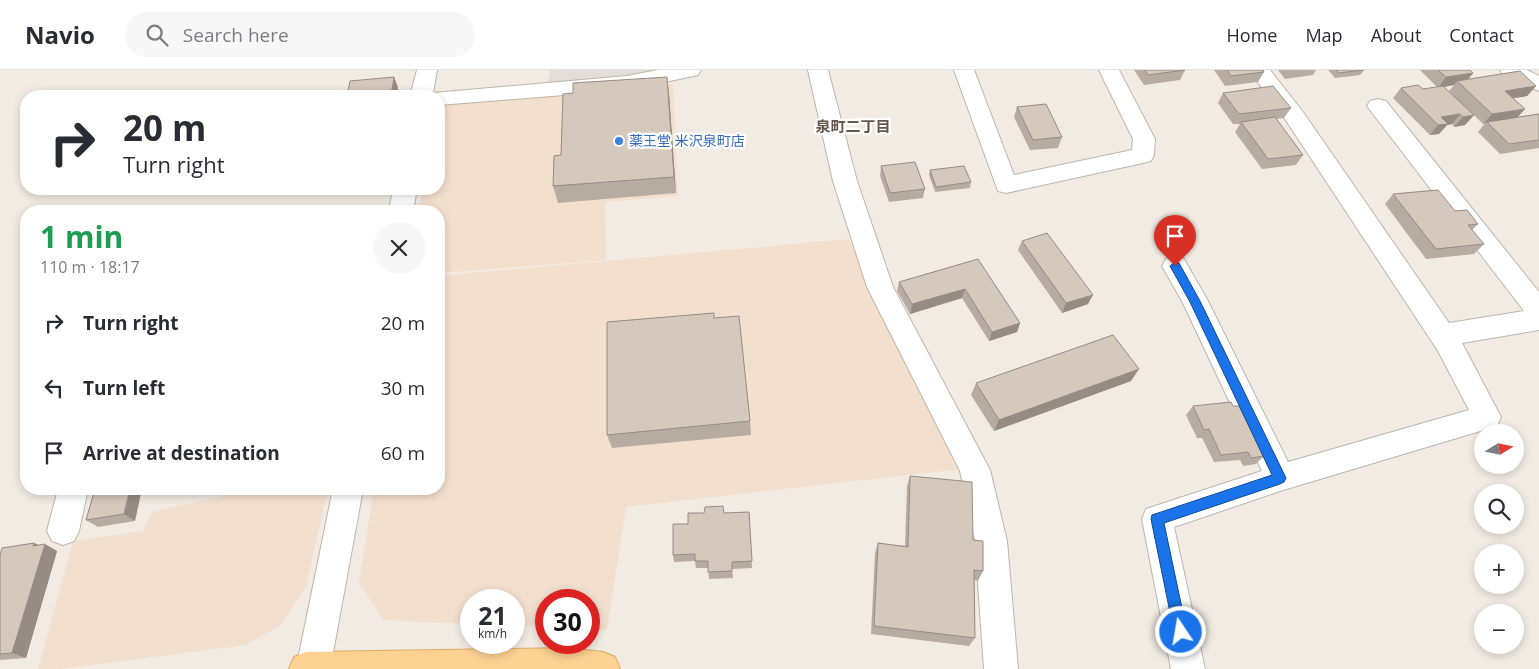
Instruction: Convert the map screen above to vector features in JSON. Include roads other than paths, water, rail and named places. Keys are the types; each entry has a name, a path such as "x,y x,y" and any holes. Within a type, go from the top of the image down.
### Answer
{"main road":[{"path":"306,669 569,665 603,669"}],"street":[{"path":"422,90 426,70"},
{"path":"445,98 628,83 692,70"},
{"path":"818,70 845,181 880,287 975,470 991,541 1001,669"},
{"path":"964,70 1006,185 1143,155 1144,138 1109,70"},
{"path":"1188,669 1157,519 1280,478 1487,417 1442,335 1295,117 1260,70"},
{"path":"1510,70 1539,84"},
{"path":"1378,106 1539,311"},
{"path":"1175,266 1195,301 1280,478"},
{"path":"1442,335 1539,319"},
{"path":"63,531 72,495"},
{"path":"313,668 347,495"}],"place":[{"name":"薬王堂 米沢泉町店","path":"619,141"}],"district":[{"name":"泉町二丁目","path":"853,127"}]}
